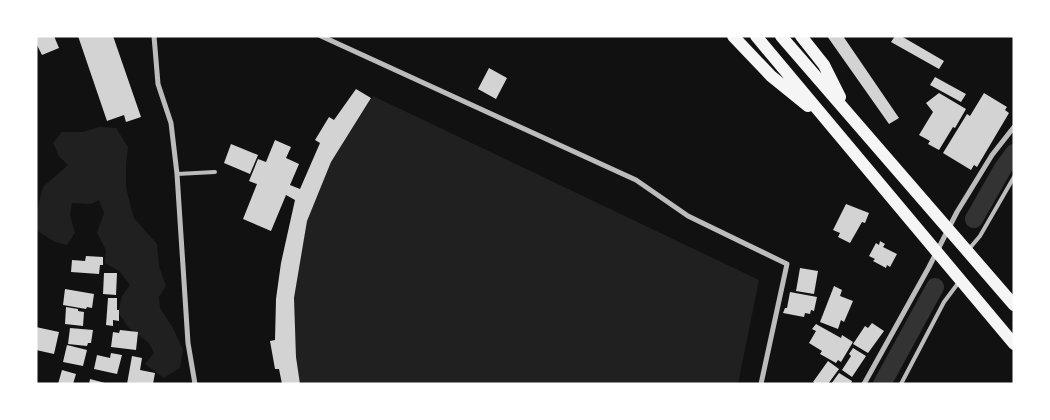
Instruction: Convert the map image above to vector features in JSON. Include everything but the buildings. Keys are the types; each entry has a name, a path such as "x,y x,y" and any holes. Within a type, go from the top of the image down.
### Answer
{"main road":[{"path":"733,36 771,76 835,129"},
{"path":"756,36 1014,344"},
{"path":"781,36 1014,305"},
{"path":"801,36 824,65 848,112"}],"street":[{"path":"154,36 158,84 171,123 177,174 188,343 195,384"},
{"path":"321,36 636,180 688,216 787,264 761,384"},
{"path":"864,384 948,228 992,155 1014,127"}],"lane":[{"path":"177,174 215,172"},
{"path":"967,250 980,236 1014,177"},
{"path":"901,384 944,302 960,280"}],"shaded area":[{"path":"373,96 759,280 738,384 300,384 296,357 294,298 307,221 331,162"},
{"path":"99,127 116,128 128,147 126,187 134,218 157,244 159,266 166,286 159,297 160,308 173,328 183,350 180,368 164,378 145,364 154,353 149,343 128,327 118,312 122,296 130,285 119,271 105,263 106,250 97,233 104,213 99,200 91,204 72,203 70,215 75,233 67,245 55,242 36,230 36,213 43,187 68,165 59,156 53,143 62,132 83,132"}],"waterway":[{"path":"974,219 1003,168 1014,153"},
{"path":"882,384 935,287"}]}
